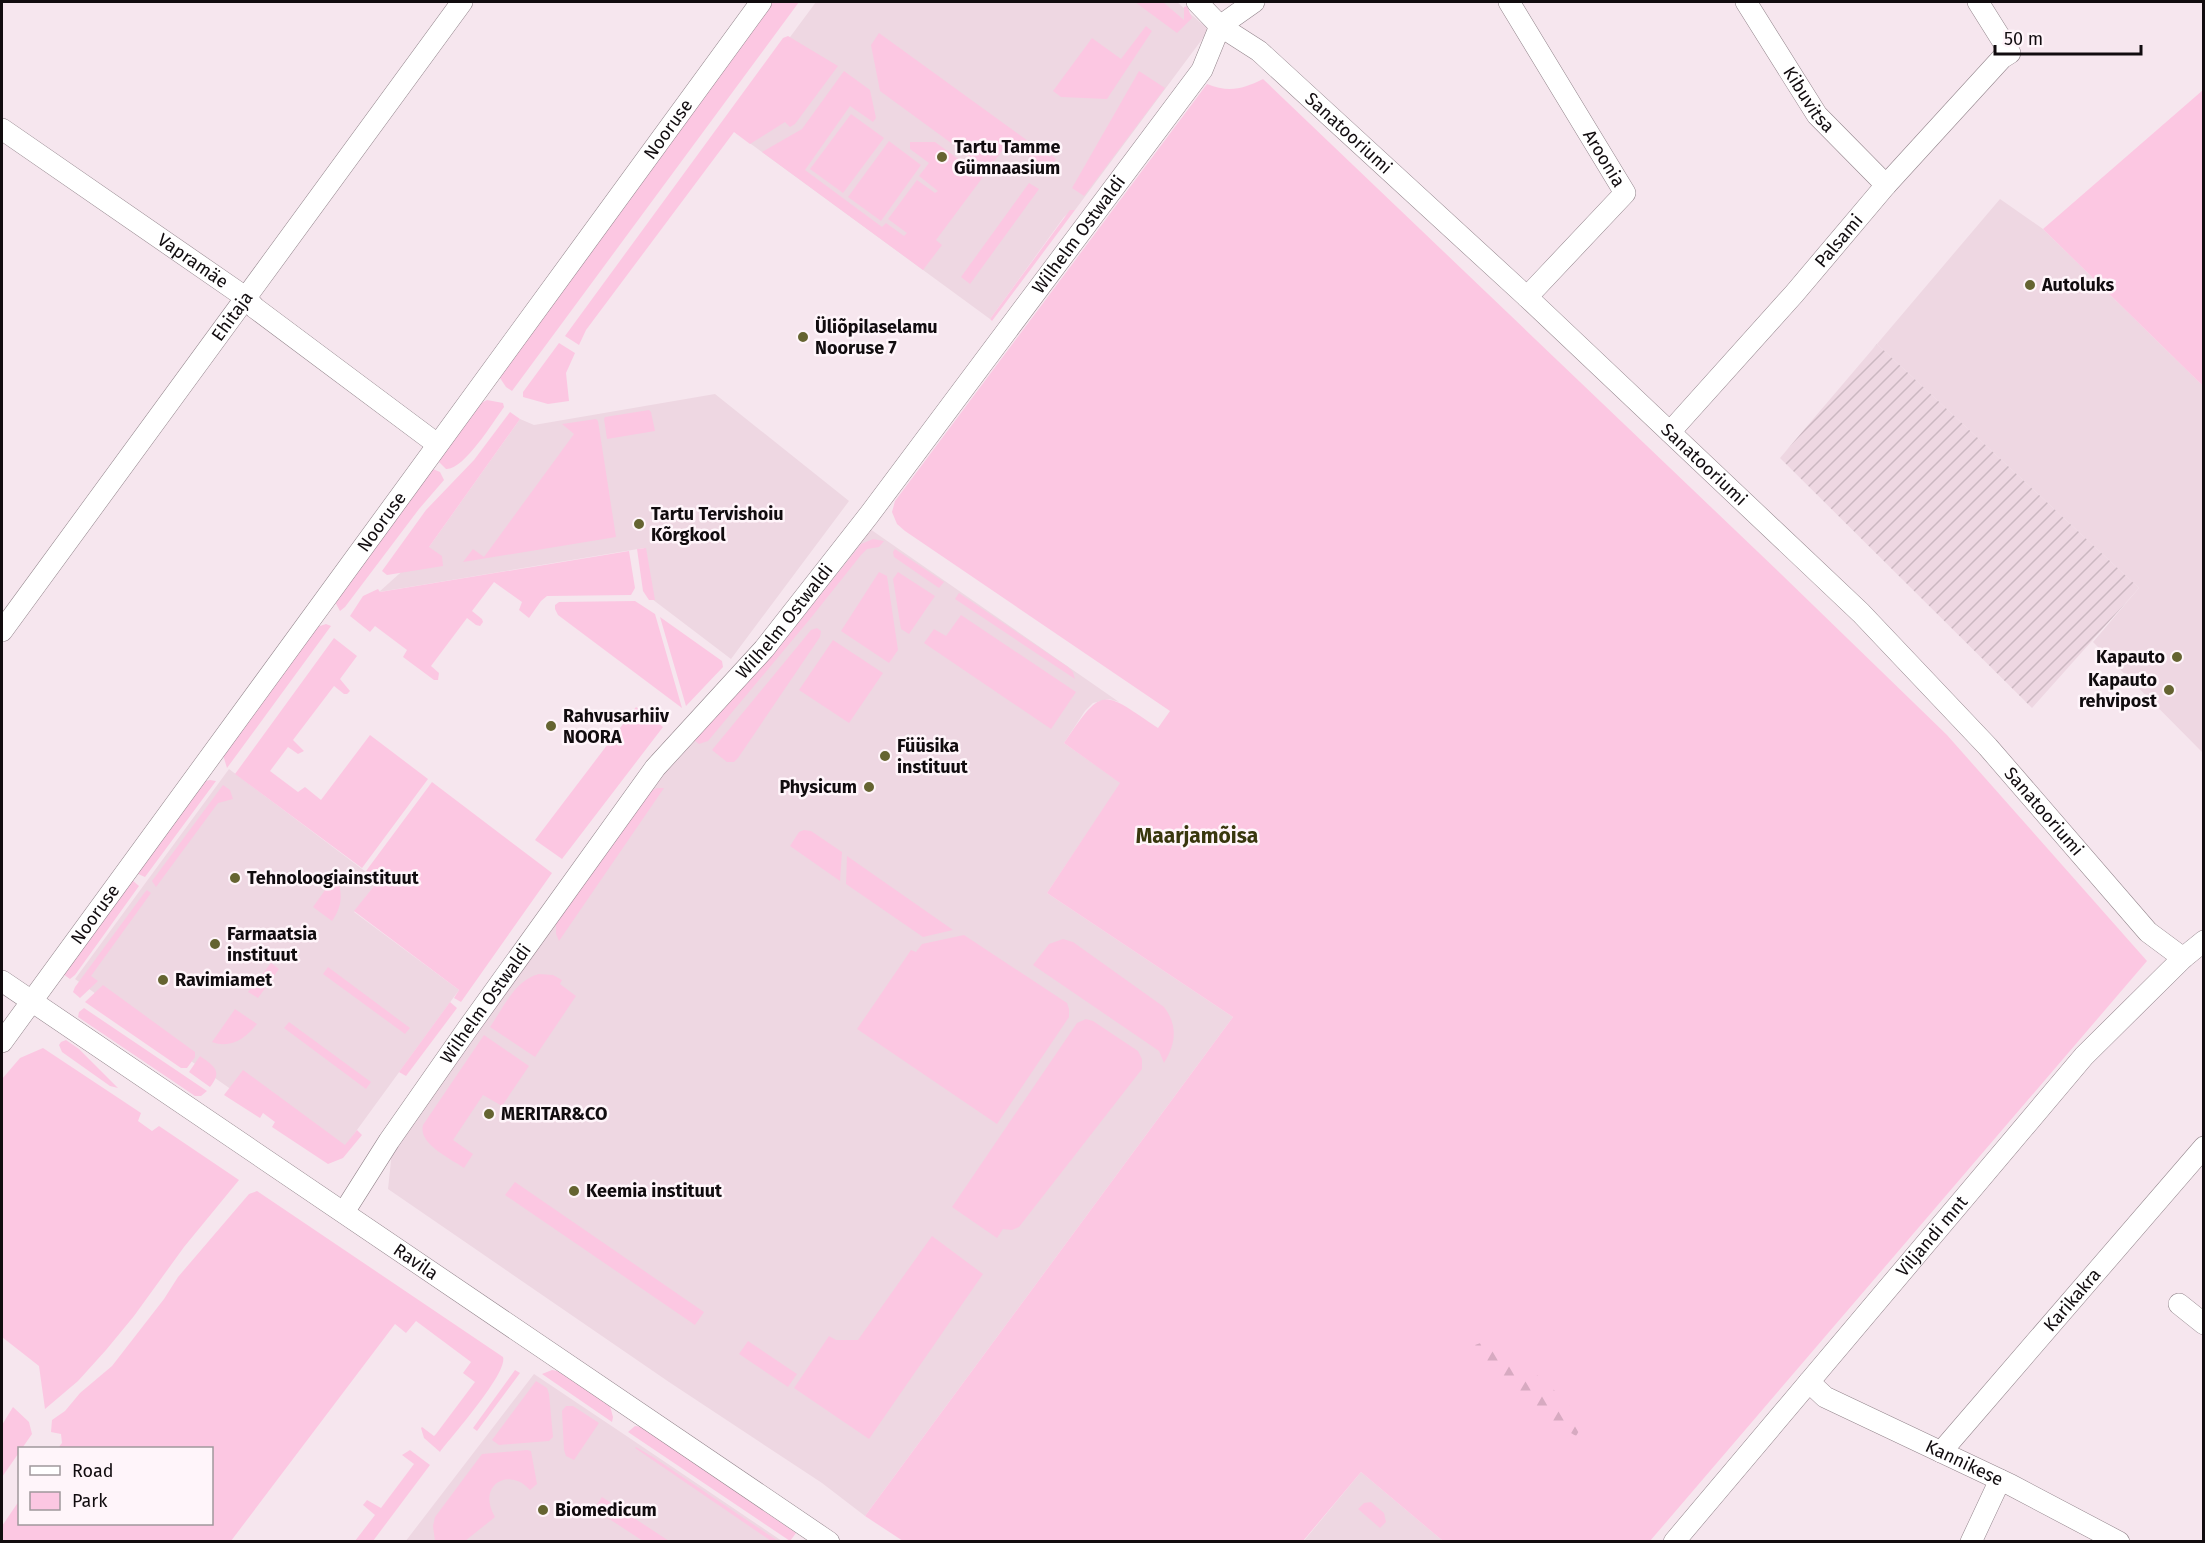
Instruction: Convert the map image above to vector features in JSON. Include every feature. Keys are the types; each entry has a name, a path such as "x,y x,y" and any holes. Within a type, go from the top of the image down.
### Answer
{"street":[{"name":"Ehitaja","path":"2,631 462,2"},
{"name":"Nooruse","path":"2,1041 761,2"},
{"name":"Sanatooriumi","path":"1197,2 1220,26 1259,51 1527,297 1861,613 1988,747 2148,932 2183,958"},
{"path":"1220,26 1254,2"},
{"name":"Aroonia","path":"1509,2 1626,193 1527,297"},
{"name":"Kibuvitsa","path":"1746,2 1817,115 1886,185"},
{"name":"Palsami","path":"1670,432 1794,294 1886,185 2010,52 1978,2"},
{"name":"Wilhelm Ostwaldi","path":"344,1212 389,1141 655,768 764,648 869,515 1202,70 1220,26"},
{"name":"Vapramäe","path":"2,129 245,297 255,308 437,444"},
{"name":"Viljandi mnt","path":"1674,1542 2084,1056 2203,941"},
{"name":"Ravila","path":"2,981 828,1541"},
{"name":"Karikakra","path":"1941,1452 2204,1147"},
{"path":"2179,1304 2204,1324"},
{"name":"Kannikese","path":"1809,1382 1825,1397 2000,1480 2119,1542"},
{"path":"1971,1542 2000,1480"}],"shaded area":[{"name":"Tartu Tamme Gümnaasium","path":"816,2 1177,2 1209,30 1075,210 1064,217 990,319 725,125"},
{"path":"2000,199 2043,229 2203,386 2203,753 2093,642 2139,588 1877,344"},
{"path":"1877,344 2139,588 2032,708 1780,458"},
{"name":"Tartu Tervishoiu Kõrgkool","path":"715,394 849,501 731,659 652,599 644,548 379,592 429,547 520,419 534,425"},
{"path":"870,529 1119,702 1109,699 1093,703 1064,743 1121,783 1047,893 1233,1017 865,1516 822,1483 669,1382 388,1189 392,1151 663,770"},
{"path":"229,769 378,881 354,912 459,990 346,1145 331,1160 75,979"},
{"path":"534,1374 631,1439 782,1541 405,1542"},
{"path":"1361,1472 1443,1541 1303,1542"}],"green space":[{"path":"770,2 799,2 512,391 506,387 498,375"},
{"path":"1135,2 1163,2 1184,20 1184,7 1187,6 1192,18 1177,33"},
{"path":"1146,26 1152,31 1107,99 1061,97 1053,91 1092,38 1121,59"},
{"path":"879,33 1050,157 1051,155 1056,159 1052,166 1045,168 1015,146 1010,152 1004,148 988,170 880,91 871,45"},
{"path":"788,36 838,66 795,124 790,127 785,122 750,144 734,132 586,330 579,345 565,336 783,38"},
{"path":"844,71 870,90 876,118 873,122 850,106 805,170 882,227 886,223 904,236 907,233 888,219 917,180 935,193 938,191 919,176 929,163 910,149 910,142 935,142 983,177 936,240 942,245 923,270 762,152 802,129"},
{"path":"1139,71 1165,88 1084,196 1072,188"},
{"path":"1263,79 1947,735 2147,961 1650,1541 1443,1541 1361,1472 1303,1541 903,1541 865,1516 1233,1017 1047,893 1120,783 1064,743 1087,711 1096,703 1105,700 1125,706 1158,728 1170,711 905,531 897,524 892,512 895,501 1207,84 1236,89"},
{"path":"2203,90 2203,386 2043,229"},
{"path":"851,114 884,138 843,193 810,169"},
{"path":"889,141 921,165 881,221 848,197"},
{"path":"1029,183 1039,189 970,284 961,277"},
{"path":"1070,210 1075,210 992,321 990,319"},
{"path":"559,343 575,353 566,373 569,401 548,404 523,397 523,392"},
{"path":"487,400 503,403 504,407 469,454 461,462 446,469 438,461 479,404"},
{"path":"649,410 655,431 607,439 605,417"},
{"path":"510,412 520,419 429,547 442,556 443,566 387,575 382,571 426,510 474,460"},
{"path":"596,419 616,537 463,562 473,549 484,557 574,434 562,424"},
{"path":"433,469 440,472 444,480 340,611 334,600"},
{"path":"873,539 884,541 879,547 867,549 861,555 708,741 699,744 694,740 772,656 861,544"},
{"path":"646,548 655,600 649,600 643,591 637,549"},
{"path":"895,549 944,582 939,588 894,557"},
{"path":"629,551 635,588 631,595 547,596 529,618 519,610 522,602 494,582 472,611 482,619 480,626 467,618 431,666 439,673 438,680 434,680 403,657 407,650 375,626 370,632 350,616 363,596 378,589 380,592"},
{"path":"879,572 887,576 898,650 889,663 841,631"},
{"path":"898,572 935,596 909,634 901,629 893,579"},
{"path":"959,593 1068,667 1075,679 955,599"},
{"path":"635,601 655,614 682,708 558,615 555,609 555,605 559,602"},
{"path":"961,615 1076,692 1051,729 924,643 934,629 946,636"},
{"path":"660,617 722,661 723,667 686,706"},
{"path":"326,624 331,626 227,768 223,755 317,627"},
{"path":"817,628 821,631 820,637 738,758 734,762 727,762 712,750 811,630"},
{"path":"334,638 357,656 340,679 350,691 344,694 334,686 293,740 304,751 298,754 288,747 270,771 298,792 305,787 321,800 370,735 428,779 362,868 235,774"},
{"path":"833,640 883,673 849,723 799,690"},
{"path":"636,707 663,727 562,859 535,840"},
{"path":"205,781 216,781 145,877 136,873"},
{"path":"432,782 552,873 461,1002 454,998 459,990 354,911 378,881 366,871"},
{"path":"223,785 230,790 233,799 218,803 156,887 152,881"},
{"path":"664,788 559,941 556,934 556,920 651,791"},
{"path":"811,831 842,852 840,881 790,846 799,832"},
{"path":"847,856 953,930 923,937 846,884"},
{"path":"335,876 340,887 341,899 332,921 313,907"},
{"path":"131,879 139,886 70,979 63,974"},
{"path":"147,890 151,893 91,976 98,981 80,998 73,992 75,987"},
{"path":"964,935 1067,1003 1069,1009 1069,1017 997,1124 857,1029 911,950 916,952 922,944"},
{"path":"1063,939 1073,942 1164,1007 1172,1021 1174,1035 1171,1049 1164,1063 1159,1051 1033,965 1049,944"},
{"path":"271,963 279,969 258,998 248,992"},
{"path":"328,967 410,1028 405,1034 323,974"},
{"path":"539,974 553,975 562,980 560,984 576,996 535,1057 490,1027 516,988"},
{"path":"103,985 195,1052 195,1057 187,1068 181,1068 85,1002"},
{"path":"450,1002 457,1008 406,1076 399,1072"},
{"path":"84,1008 207,1091 201,1096 195,1096 78,1017 79,1012"},
{"path":"235,1009 257,1024 238,1041 226,1044 212,1042"},
{"path":"1086,1019 1093,1021 1138,1051 1142,1059 1142,1069 1019,1227 1012,1230 1003,1229 997,1238 952,1207 1077,1023"},
{"path":"289,1022 371,1082 366,1089 284,1028"},
{"path":"484,1035 529,1066 502,1106 483,1095 453,1140 473,1154 464,1168 430,1144 425,1138 423,1125"},
{"path":"66,1040 79,1049 118,1088 110,1086 62,1052 59,1045"},
{"path":"43,1048 141,1113 138,1121 152,1131 159,1126 239,1180 184,1247 106,1350 78,1381 45,1409 39,1366 2,1337 2,1079 20,1058"},
{"path":"200,1056 215,1069 216,1077 210,1087 189,1072"},
{"path":"243,1070 345,1145 357,1130 362,1135 343,1158 328,1164 272,1127 275,1122 263,1113 260,1118 224,1095"},
{"path":"515,1182 704,1312 695,1325 505,1195"},
{"path":"257,1191 503,1357 502,1365 489,1390 440,1452 424,1438 421,1428 434,1436 475,1382 463,1373 471,1362 416,1321 406,1333 395,1324 231,1541 2,1541 2,1526 18,1502 18,1525 213,1525 213,1447 59,1447 62,1443 61,1434 51,1432 52,1420 65,1411 80,1393 112,1366 164,1299 178,1277 249,1194"},
{"path":"932,1236 983,1274 869,1439 794,1388 829,1336 836,1340 858,1340"},
{"path":"1489,1340 1545,1381 1585,1421 1576,1436 1513,1398 1475,1345"},
{"path":"748,1341 797,1374 788,1387 739,1354"},
{"path":"515,1370 520,1373 477,1431 473,1428"},
{"path":"552,1370 558,1371 610,1406 612,1422 542,1374"},
{"path":"536,1381 547,1388 549,1394 553,1437 549,1441 499,1445 492,1440"},
{"path":"566,1406 573,1406 599,1423 574,1460 566,1456 564,1450 562,1411"},
{"path":"13,1407 29,1422 32,1434 23,1447 18,1447 18,1454 2,1477 2,1425"},
{"path":"635,1426 642,1427 796,1533 790,1541 628,1432"},
{"path":"636,1447 653,1457 778,1541 771,1541"},
{"path":"410,1450 430,1465 373,1541 355,1541 375,1515 363,1505 367,1500 381,1508 414,1464 402,1455"},
{"path":"531,1451 537,1484 530,1490 522,1483 513,1480 497,1482 490,1496 490,1506 495,1517 465,1541 435,1541 433,1526 435,1517 482,1454"},
{"path":"602,1497 669,1541 643,1541 594,1509"},
{"path":"1371,1502 1384,1513 1386,1522 1380,1528 1358,1509 1364,1503"}],"place":[{"name":"Tartu Tamme Gümnaasium","path":"942,157"},
{"name":"Autoluks","path":"2030,285"},
{"name":"Üliõpilaselamu Nooruse 7","path":"803,337"},
{"name":"Tartu Tervishoiu Kõrgkool","path":"639,524"},
{"name":"Kapauto","path":"2177,657"},
{"name":"Kapauto rehvipost","path":"2169,690"},
{"name":"Rahvusarhiiv NOORA","path":"551,726"},
{"name":"Füüsika instituut","path":"885,756"},
{"name":"Physicum","path":"869,787"},
{"name":"Tehnoloogiainstituut","path":"235,878"},
{"name":"Farmaatsia instituut","path":"215,944"},
{"name":"Ravimiamet","path":"163,980"},
{"name":"MERITAR&CO","path":"489,1114"},
{"name":"Keemia instituut","path":"574,1191"},
{"name":"Biomedicum","path":"543,1510"}],"district":[{"name":"Maarjamõisa","path":"1197,836"}]}
